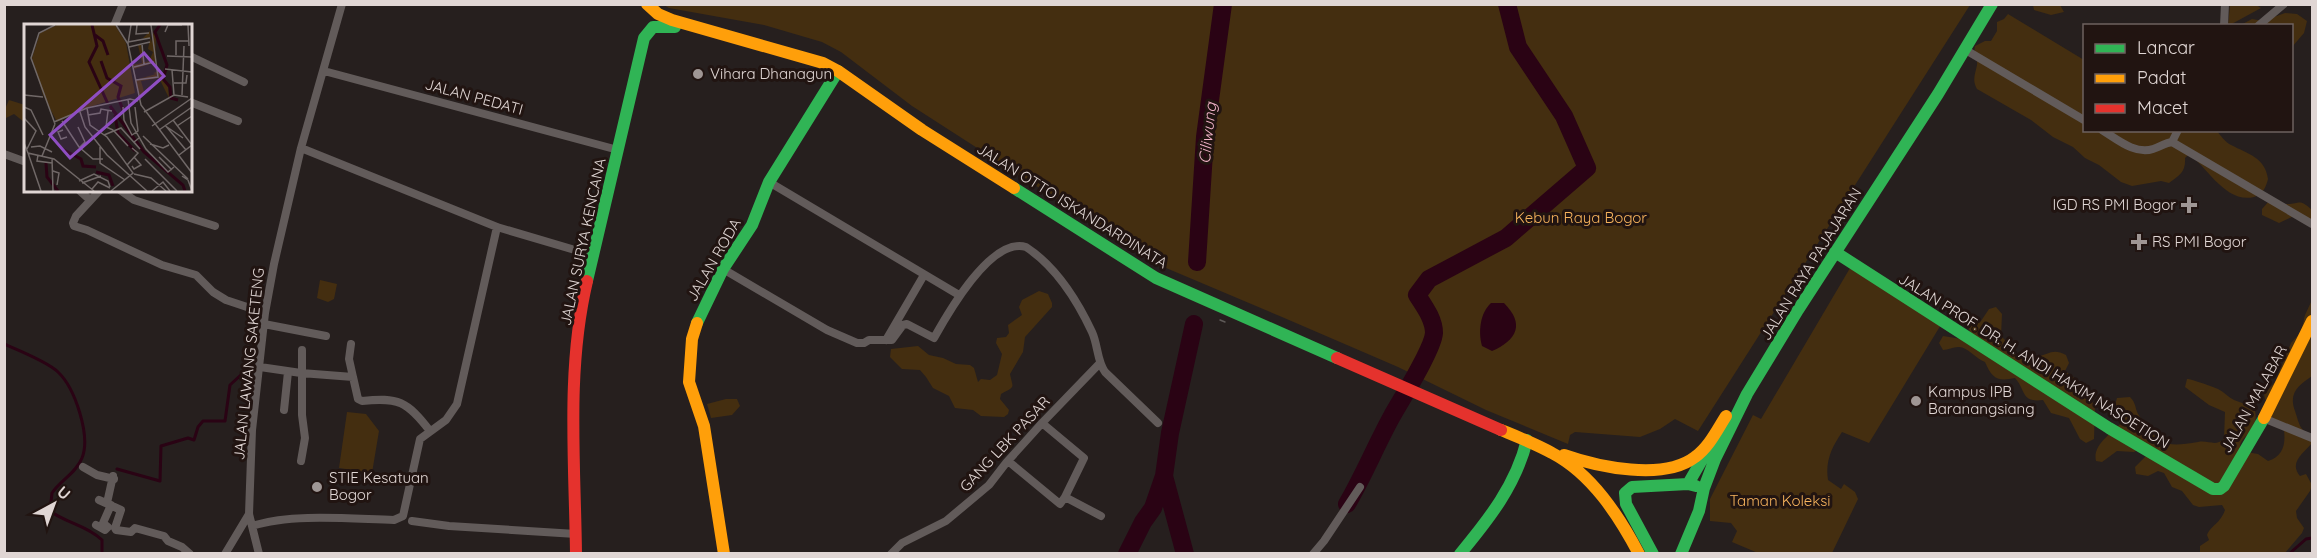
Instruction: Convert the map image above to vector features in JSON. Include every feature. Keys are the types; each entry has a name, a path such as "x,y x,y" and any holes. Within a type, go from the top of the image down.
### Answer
{"main road":[{"name":"JALAN OTTO ISKANDARDINATA","path":"647,4 658,14 699,28 802,55 838,70 922,130 1156,278 1554,451 1608,468 1673,466 1693,459 1726,416"},
{"path":"1688,484 1747,378 1982,4"},
{"name":"JALAN RAYA PAJAJARAN","path":"1681,554 1699,511 1704,488 1717,455 1747,394 1938,94 1992,4"},
{"name":"JALAN SURYA KENCANA","path":"576,554 574,371 580,312 592,255 648,29 657,24 699,28"},
{"name":"JALAN RODA","path":"724,554 704,426 689,382 692,339 697,322 723,270 752,225 768,182 838,70"},
{"name":"JALAN PROF. DR. H. ANDI HAKIM NASOETION","path":"1836,252 2109,428 2188,476 2213,489 2220,489"},
{"name":"JALAN MALABAR","path":"2220,489 2263,418 2313,321"},
{"path":"1726,416 1747,394"},
{"name":"JALAN OTTO ISKANDARDINATA","path":"1525,439 1563,459 1588,481 1647,549"},
{"path":"1460,554 1501,502 1525,452 1525,439"},
{"path":"1647,549 1626,504 1624,494 1626,490 1632,487 1688,484 1704,488"}],"street":[{"path":"115,24 123,4"},
{"name":"JALAN LAWANG SAKETENG","path":"249,514 252,430 265,313 301,148 342,4"},
{"path":"2224,24 2225,4"},
{"path":"2272,4 2284,5"},
{"path":"2260,24 2284,5"},
{"path":"1964,49 2083,119"},
{"path":"192,57 244,82"},
{"name":"JALAN PEDATI","path":"324,71 618,150"},
{"path":"192,103 238,121"},
{"path":"2105,132 2132,148 2142,151 2172,142 2177,132"},
{"path":"2172,142 2313,224"},
{"path":"301,148 497,227 592,255"},
{"path":"4,154 24,161"},
{"path":"768,182 959,295"},
{"path":"81,192 90,200"},
{"path":"98,192 76,216 74,226 162,265 196,274 213,292 226,300 265,313"},
{"path":"123,192 134,200 215,225"},
{"path":"252,526 267,521 288,519 394,520 403,516 420,439 446,420 457,404 497,227"},
{"path":"723,270 827,330 856,343 869,340 892,340 903,325 907,324 934,338 959,295 983,267 1016,245 1026,247 1053,270 1070,294 1092,333 1100,363 1105,372 1158,423"},
{"path":"886,340 924,275"},
{"path":"264,324 326,336"},
{"path":"351,344 349,359 358,399 362,401 394,399 413,412 430,431"},
{"path":"301,462 305,438 302,350"},
{"name":"GANG LBK PASAR","path":"891,554 902,543 946,521 989,485 1042,423 1100,363"},
{"path":"260,367 288,372 352,377"},
{"path":"284,410 288,372"},
{"path":"2263,418 2313,438"},
{"path":"1008,462 1060,504 1084,458 1042,423"},
{"path":"83,467 97,475 113,477 105,503 103,523 108,527 105,530 96,525"},
{"path":"1313,554 1360,487"},
{"path":"1065,497 1101,516"},
{"path":"105,503 121,510 116,530 131,532 135,528 164,536 168,541 182,546 190,554"},
{"path":"249,514 259,554"},
{"path":"225,554 249,514"},
{"path":"412,521 449,526 576,534"}],"green space":[{"name":"Kebun Raya Bogor","path":"664,5 1970,5 1698,431 1675,419 1660,429 1640,437 1575,432 1570,435 1568,444 1486,410 1398,367 1159,265 912,106 841,52 822,42 764,25 669,8"},
{"path":"2033,5 2060,5 2064,12 2051,15 2034,10"},
{"path":"2230,5 2256,5 2261,8 2232,24 2228,24"},
{"path":"2285,13 2297,14 2307,21 2304,33 2293,46 2293,24 2243,24 2252,19 2263,21"},
{"path":"2008,14 2083,59 2083,132 2218,132 2227,142 2255,157 2263,166 2268,179 2264,190 2254,197 2244,198 2235,195 2218,183 2189,154 2185,158 2181,173 2169,183 2161,181 2132,186 2121,182 2099,165 2085,158 2073,147 1977,89 1974,80 1977,63 1975,46 1991,41 1997,31 1997,22"},
{"path":"9,100 24,105 24,122 14,114 6,118 5,127 5,109"},
{"path":"2269,201 2283,204 2301,203 2307,206 2312,210 2312,231 2310,223 2296,215 2279,223 2262,215 2262,209"},
{"name":"Taman Koleksi","path":"1853,263 1942,323 1869,443 1842,432 1832,449 1828,460 1828,480 1841,489 1844,484 1855,492 1858,499 1832,553 1758,553 1732,542 1737,531 1731,523 1710,521 1710,499 1753,415 1761,419"},
{"path":"320,280 337,284 334,299 328,302 317,298"},
{"path":"1039,291 1048,294 1052,307 1025,337 1023,352 1010,374 1012,387 1001,394 1000,399 1009,410 1004,417 981,416 973,410 955,408 949,396 933,388 920,370 902,369 890,357 891,349 918,346 929,355 956,364 970,365 974,368 978,382 981,379 990,380 997,375 1002,354 996,343 997,338 1006,337 1009,333 1008,325 1022,315 1019,307 1022,300"},
{"path":"2312,300 2312,376 2299,386 2293,399 2300,426 2312,438 2312,443 2299,458 2296,466 2300,476 2306,474 2312,485 2296,511 2297,518 2304,528 2302,533 2285,553 2200,553 2200,546 2209,540 2207,535 2209,531 2223,515 2225,510 2222,505 2199,507 2193,505 2182,491 2172,487 2164,473 2158,471 2148,476 2136,474 2135,467 2147,455 2139,449 2134,452 2117,451 2102,462 2096,461 2100,444 2122,422 2122,416 2114,408 2117,398 2130,397 2140,417 2162,442 2168,444 2215,443 2224,439 2225,412 2209,405 2185,387 2187,379 2218,389 2255,410 2254,426 2242,441 2240,451 2258,454 2268,461 2277,457 2282,450 2284,431 2272,419 2272,407 2264,394 2275,382 2291,343 2301,332"},
{"path":"1996,307 2002,314 2001,336 2007,342 2005,350 2011,355 2037,357 2054,352 2066,355 2069,363 2065,371 2077,380 2095,406 2094,439 2086,443 2080,439 2069,418 2051,413 2043,400 2027,398 2015,378 1996,378 1985,362 1965,348 1956,347 1943,350 1939,343 1943,336 1968,340 1971,334 1968,327 1972,321 1981,321 1989,309"},
{"path":"726,399 737,399 740,406 732,415 711,418 707,404"},
{"path":"347,412 366,414 379,431 372,473 339,468"}],"shaded area":[{"path":"1491,303 1504,303 1511,311 1516,325 1512,337 1501,347 1492,351 1482,346 1480,335 1482,317"}],"waterway":[{"name":"Ciliwung","path":"1197,262 1205,137 1223,4"},
{"path":"1347,504 1432,341 1434,333 1432,323 1417,295 1429,279 1506,238 1587,168 1564,116 1518,47 1507,4"},
{"name":"Ciliwung","path":"1185,554 1164,476 1170,433 1194,324"},
{"path":"4,344 53,368 70,389 83,425 84,449 76,468 52,493 50,511 96,535 102,540 102,554"},
{"path":"117,469 160,481 161,446 188,438 194,440 198,427 203,421 225,421 230,385 243,373 253,355"},
{"name":"Ciliwung","path":"1127,554 1143,522 1153,508 1164,476"},
{"path":"2289,554 2306,539 2312,538"}],"tram line":[{"path":"1220,320 1225,322"}],"traffic: fast":[{"path":"1681,554 1699,511 1704,488 1715,459 1747,394 1798,310 1938,94 1992,4"},
{"path":"587,281 644,38 653,27 675,27"},
{"path":"697,323 723,269 752,225 769,182 838,71"},
{"path":"1014,188 1156,278 1337,358"},
{"path":"1835,252 2109,428 2213,489 2220,489 2224,486 2264,418"},
{"path":"1688,484 1721,427"},
{"path":"1460,554 1509,487 1527,440"},
{"path":"1653,554 1626,504 1625,493 1632,487 1688,484 1696,486"}],"traffic: slow":[{"path":"647,4 658,14 672,20 823,63 922,130 1014,188"},
{"path":"2264,418 2312,321"},
{"path":"697,323 692,339 689,382 704,426 724,554"},
{"path":"1564,455 1612,467 1666,469 1682,464 1700,453 1726,416"},
{"path":"1501,430 1546,450 1580,472 1603,497 1623,525 1639,554"}],"traffic: jam":[{"path":"576,554 574,382 580,315 587,281"},
{"path":"1337,358 1501,430"}],"place":[{"name":"Vihara Dhanagun","path":"698,74"},
{"name":"IGD RS PMI Bogor","path":"2189,205"},
{"name":"RS PMI Bogor","path":"2139,242"},
{"name":"Kampus IPB Baranangsiang","path":"1916,401"},
{"name":"STIE Kesatuan Bogor","path":"317,487"}]}
